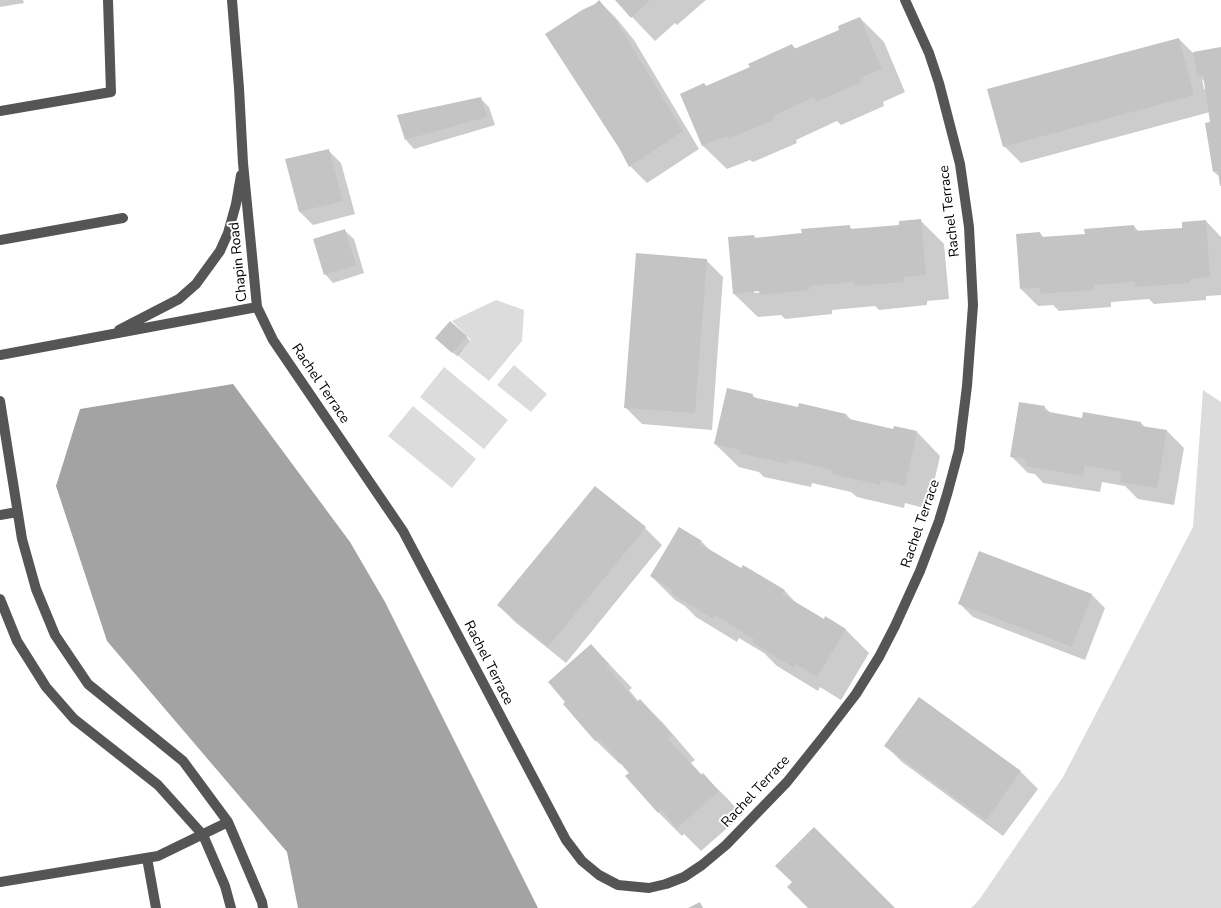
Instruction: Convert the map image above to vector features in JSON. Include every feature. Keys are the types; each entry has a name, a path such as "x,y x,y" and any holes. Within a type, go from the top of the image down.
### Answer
{"street":[{"path":"0,111 111,92 108,0"},
{"name":"Chapin Road","path":"0,355 257,308 243,163 240,88 232,0"},
{"name":"Rachel Terrace","path":"257,308 273,340 402,531 566,840 582,861 599,875 618,885 649,888 666,884 684,876 702,866 726,845 787,782 824,737 856,694 896,626 920,571 939,521 959,450 968,386 973,305 969,227 960,164 939,82 929,53 905,0"},
{"path":"108,336 179,299 196,284 220,251 228,233 236,204 243,163"},
{"path":"0,240 123,218"},
{"path":"0,401 22,539 36,589 55,635 88,684 183,761 228,822 263,908"},
{"path":"0,515 18,512"},
{"path":"0,599 17,641 46,687 74,719 158,785 204,835 226,886 231,908"},
{"path":"0,882 158,856 204,835 228,822"},
{"path":"147,858 156,908"}],"shaded area":[{"path":"496,300 524,310 522,341 489,381 457,355 471,340 452,321"},
{"path":"514,365 547,394 531,412 497,385"},
{"path":"444,367 508,420 484,449 420,397"},
{"path":"233,384 350,542 385,602 538,908 298,908 287,852 107,641 56,486 80,409"},
{"path":"1203,390 1221,402 1221,908 971,908 979,900 1063,777 1193,527"},
{"path":"413,406 476,459 452,488 388,436"}],"building":[{"path":"599,0 617,22 683,131 629,167 619,148 545,34 582,10 595,4"},
{"path":"615,0 650,0 631,18"},
{"path":"860,17 882,69 860,78 861,82 816,102 814,97 773,116 774,120 728,139 727,136 702,146 680,94 704,83 706,86 750,67 748,64 792,44 794,49 839,30 838,26"},
{"path":"1179,38 1194,95 1003,147 987,89"},
{"path":"1221,47 1220,186 1218,171 1213,172 1205,123 1210,122 1203,75 1197,76 1193,52"},
{"path":"481,97 487,117 405,140 397,115"},
{"path":"329,149 343,201 299,212 285,159"},
{"path":"921,219 926,275 904,277 904,282 855,286 854,282 809,286 809,290 760,295 759,291 733,294 728,237 754,235 754,238 802,233 801,229 850,225 850,229 899,225 899,221"},
{"path":"1206,220 1210,277 1190,279 1190,283 1135,287 1135,282 1094,285 1094,290 1040,294 1040,288 1020,289 1016,234 1040,232 1041,237 1085,234 1084,229 1134,225 1134,231 1182,228 1182,222"},
{"path":"345,229 356,265 324,275 313,239"},
{"path":"636,253 707,259 695,413 624,408"},
{"path":"450,321 467,336 452,353 435,338"},
{"path":"727,388 753,394 752,397 798,407 799,403 846,414 845,418 893,429 894,426 917,431 905,486 881,480 880,485 832,474 833,470 789,460 788,464 739,453 740,450 714,444"},
{"path":"1019,402 1045,406 1044,411 1082,418 1083,412 1141,422 1141,426 1167,430 1157,488 1120,482 1121,472 1085,466 1083,476 1025,466 1026,459 1010,457"},
{"path":"595,486 646,527 548,647 497,605"},
{"path":"679,527 702,541 700,544 741,568 743,565 785,590 782,594 824,619 825,616 846,629 817,677 796,664 794,668 752,642 754,639 715,615 713,619 671,593 672,590 650,576"},
{"path":"979,551 1092,594 1072,647 958,604"},
{"path":"591,644 609,664 606,666 637,702 640,699 672,735 668,739 701,775 703,773 719,791 677,828 661,810 658,813 625,776 629,773 599,739 595,741 563,704 565,702 548,682"},
{"path":"919,697 1021,771 986,820 884,746"},
{"path":"814,827 895,908 808,908 787,887 792,882 775,866"},
{"path":"700,902 703,908 688,908"}]}
